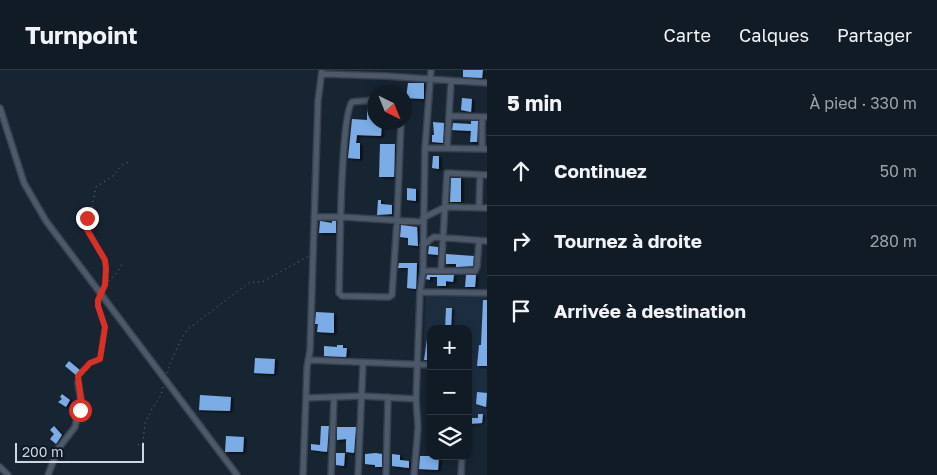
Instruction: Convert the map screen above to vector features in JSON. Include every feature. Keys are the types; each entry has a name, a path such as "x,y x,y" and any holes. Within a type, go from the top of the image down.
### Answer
{"street":[{"path":"414,475 418,427 416,398 420,292 423,271 425,148 431,70"},
{"path":"303,475 318,101 322,72 487,83"},
{"path":"447,148 451,82"},
{"path":"367,101 352,102 347,110 344,142 339,293 342,296 389,297 392,295 401,130"},
{"path":"0,108 28,193 58,239 237,475"},
{"path":"425,148 484,149 485,117 449,116"},
{"path":"441,271 447,173 487,175"},
{"path":"479,208 480,175"},
{"path":"314,217 423,220 445,207 487,208"},
{"path":"423,245 434,237 487,241"},
{"path":"423,271 475,271 479,241"},
{"path":"420,292 427,290 487,293"},
{"path":"308,360 427,365"},
{"path":"358,475 363,363"},
{"path":"48,475 58,450 75,427 81,400 78,383"},
{"path":"306,398 362,396 416,398"},
{"path":"386,475 388,397"},
{"path":"331,475 334,398"},
{"path":"461,475 462,460"},
{"path":"0,467 8,475"}],"path":[{"path":"78,383 78,376 90,363 100,359 105,327 98,306 98,300 102,296 105,285 105,260 86,228 87,214 92,207 96,187 113,176 122,165 124,166 131,161"},
{"path":"138,445 144,443 145,423 161,395 168,368 180,345 182,336 188,329 250,282 262,282 312,255"},
{"path":"105,285 119,272 122,264"}],"shaded area":[{"path":"426,292 487,295 487,426 472,425 472,325 427,325 427,362 423,361"}],"building":[{"path":"463,70 483,70 482,78 463,77"},
{"path":"408,83 424,83 424,99 412,98 412,85 408,85"},
{"path":"462,98 472,99 471,112 461,110"},
{"path":"352,119 367,120 367,130 381,130 381,136 357,135 356,143 360,143 360,159 348,158"},
{"path":"471,121 478,121 477,142 470,142 471,131 452,130 453,123 471,124"},
{"path":"433,122 444,123 443,143 432,142 432,135 434,135"},
{"path":"380,144 395,144 394,177 379,177"},
{"path":"433,156 439,156 439,169 432,168"},
{"path":"451,178 461,178 461,202 450,202"},
{"path":"407,188 416,189 416,201 407,200"},
{"path":"378,200 381,200 381,204 392,205 392,214 377,215"},
{"path":"320,221 332,223 332,221 336,221 336,233 319,233"},
{"path":"401,225 417,227 418,246 408,245 408,238 400,237"},
{"path":"429,246 438,247 438,255 428,254"},
{"path":"446,254 474,256 473,266 456,267 456,264 446,264"},
{"path":"399,263 417,263 416,289 407,288 408,268 398,268"},
{"path":"427,275 454,275 453,282 446,281 446,286 437,286 437,277 430,277 430,280 426,279"},
{"path":"466,275 476,275 475,287 465,287"},
{"path":"483,300 487,300 487,366 477,366 479,345 481,345"},
{"path":"446,308 452,308 451,325 445,325"},
{"path":"316,312 334,313 334,333 317,332 318,324 315,324"},
{"path":"427,339 427,360 424,360"},
{"path":"337,345 343,345 343,348 347,348 346,357 324,356 324,346 337,347"},
{"path":"255,358 275,359 274,374 254,373"},
{"path":"69,361 81,371 77,376 65,366"},
{"path":"477,392 487,393 486,407 476,404"},
{"path":"62,394 70,400 66,407 58,402 62,399 60,397"},
{"path":"200,395 231,397 230,411 199,410"},
{"path":"478,414 483,414 482,423 472,424 472,418 478,418"},
{"path":"54,426 62,435 56,444 50,439 54,434 50,430"},
{"path":"321,426 329,426 327,452 311,450 311,444 320,445"},
{"path":"337,427 356,427 354,453 346,452 346,439 337,440"},
{"path":"226,436 244,437 243,452 225,452"},
{"path":"336,453 345,453 344,466 336,465"},
{"path":"365,454 382,454 382,467 365,464"},
{"path":"392,454 400,455 400,460 409,461 409,468 392,466"},
{"path":"420,456 427,456 427,460 439,460 438,470 419,469"}],"route":[{"path":"80,410 81,400 78,376 90,363 100,359 105,327 98,306 98,300 102,296 105,285 105,260 86,228 87,218"}]}
